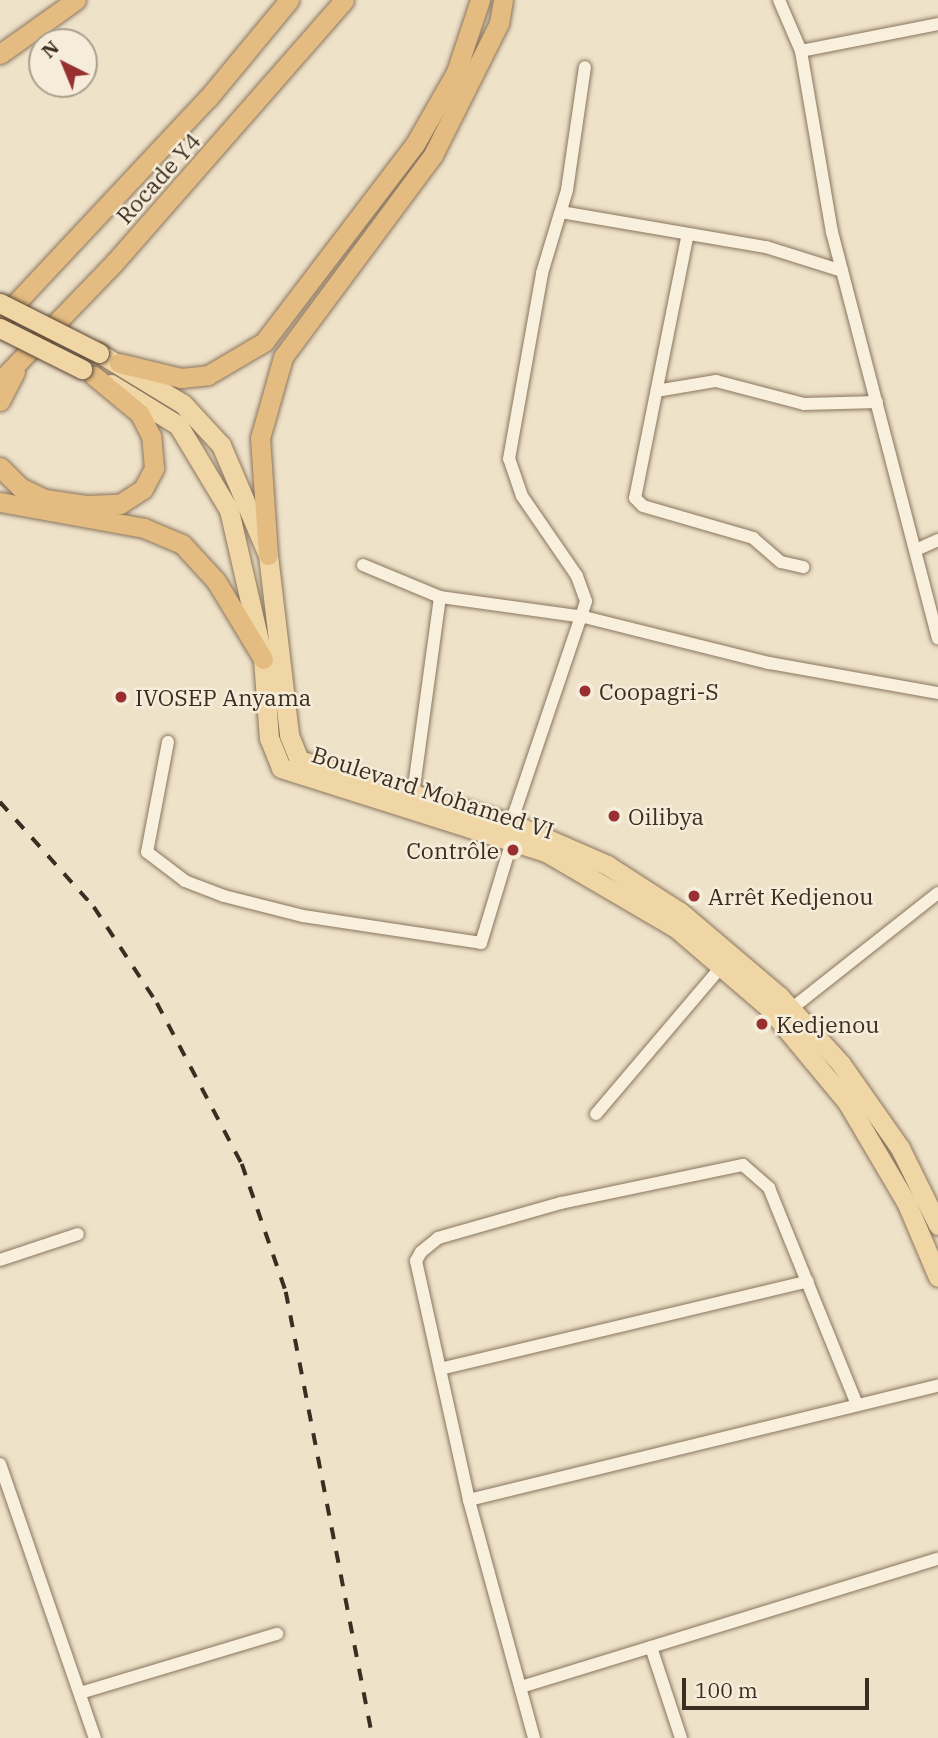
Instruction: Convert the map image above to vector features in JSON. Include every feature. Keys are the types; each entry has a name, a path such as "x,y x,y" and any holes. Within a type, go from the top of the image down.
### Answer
{"highway":[{"path":"0,40 56,0"},
{"path":"0,54 76,0"},
{"name":"Rocade Y4","path":"0,320 208,98 289,0"},
{"name":"Rocade Y4","path":"0,381 259,102 344,0"},
{"path":"119,363 181,378 208,375 264,342 415,144 456,72 480,0"},
{"path":"268,555 260,438 283,357 433,155 499,23 503,0"},
{"path":"0,401 22,359"},
{"path":"0,467 20,487 45,499 120,503 143,489 154,468 150,436 140,414 88,372"},
{"path":"0,502 144,528 182,544 216,580 263,659"}],"main road":[{"name":"Boulevard Mohamed VI","path":"0,303 119,363 183,404 221,445 268,555 289,735 299,760 413,793 648,890 737,957 791,1009 862,1091 938,1225"},
{"name":"Boulevard Mohamed VI","path":"0,328 157,410 198,450 229,510 263,659 269,738 281,768 512,832 605,881 722,966 784,1024 847,1102 907,1204 938,1276"}],"street":[{"path":"779,0 801,51 842,271 918,549 938,638"},
{"path":"801,51 938,24"},
{"path":"168,741 148,852 185,881 224,896 303,916 481,943 488,936 512,832 584,617 585,589 531,510 509,459 542,272 561,212 585,67"},
{"path":"561,212 687,238 766,247 842,271"},
{"path":"687,238 662,390 648,423 635,498 643,506 753,538 781,562 803,567"},
{"path":"662,390 716,381 804,404 877,402"},
{"path":"918,549 938,540"},
{"path":"363,565 440,597 584,617 769,663 938,693"},
{"path":"413,793 440,597"},
{"path":"791,1009 938,893"},
{"path":"596,1114 722,966"},
{"path":"534,1738 469,1500 416,1261 421,1252 438,1238 561,1203 743,1166 769,1188 857,1405"},
{"path":"0,1260 78,1234"},
{"path":"440,1369 808,1281"},
{"path":"469,1500 938,1386"},
{"path":"0,1464 95,1738"},
{"path":"521,1687 938,1559"},
{"path":"80,1693 277,1634"},
{"path":"651,1647 681,1738"}],"railway":[{"path":"0,802 94,907 157,1003 242,1164 286,1292 373,1738"}],"place":[{"name":"Coopagri-S","path":"585,691"},
{"name":"IVOSEP Anyama","path":"121,697"},
{"name":"Oilibya","path":"614,816"},
{"name":"Contrôle","path":"513,850"},
{"name":"Arrêt Kedjenou","path":"694,896"},
{"name":"Kedjenou","path":"762,1024"}]}
